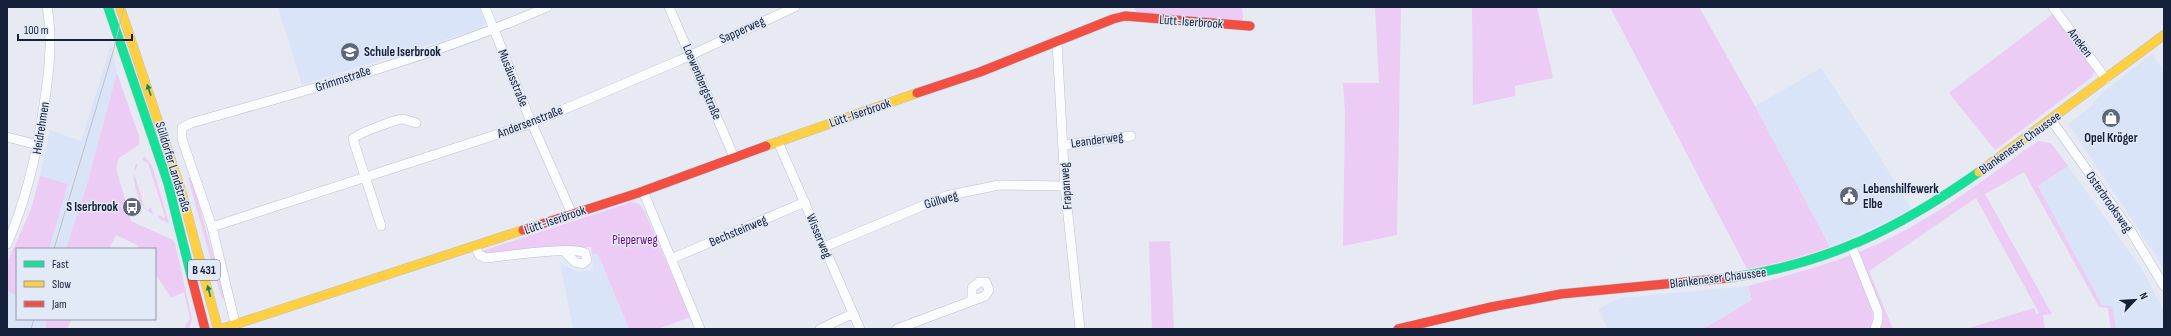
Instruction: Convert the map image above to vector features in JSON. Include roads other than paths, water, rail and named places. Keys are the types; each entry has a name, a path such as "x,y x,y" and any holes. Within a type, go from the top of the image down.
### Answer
{"main road":[{"name":"Sülldorfer Landstraße","path":"108,7 170,190 205,329"},
{"name":"Sülldorfer Landstraße","path":"120,7 186,204 218,329"},
{"name":"Lütt-Iserbrook","path":"221,329 476,247 643,191 734,157 980,72 1084,30 1125,16 1250,26"},
{"name":"Blankeneser Chaussee","path":"1398,329 1535,299 1582,291 1737,278 1791,267 1852,246 1893,228 1927,209 2052,121 2164,35"}],"street":[{"name":"Heidrehmen","path":"7,244 31,179 38,145 49,66 50,26 47,7"},
{"name":"Musäusstraße","path":"485,7 532,123 572,214"},
{"name":"Grimmstraße","path":"182,128 191,123 310,89 494,30 547,7"},
{"name":"Loewenbergstraße","path":"669,7 734,157"},
{"name":"Sapperweg","path":"690,55 795,7"},
{"path":"1123,7 1125,16"},
{"name":"Aneken","path":"2053,7 2106,79"},
{"name":"Frapanweg","path":"1057,42 1064,145 1065,186 1080,329"},
{"name":"Andersenstraße","path":"212,228 532,123 690,55"},
{"path":"381,226 353,139 354,136 399,120 416,123"},
{"name":"Osterbrooksweg","path":"2052,121 2132,233 2164,286"},
{"name":"Sülldorfer Landstraße","path":"182,128 182,139 212,228 235,324"},
{"name":"Leanderweg","path":"1064,145 1131,136"},
{"path":"7,137 38,145"},
{"name":"Wisserweg","path":"778,142 852,314 860,329"},
{"name":"Güllweg","path":"824,247 946,196 999,185 1065,186"},
{"path":"643,191 700,329"},
{"name":"Bechsteinweg","path":"671,259 805,202"},
{"path":"1852,246 1878,312 1878,320 1875,329"},
{"name":"Lütt-Iserbrook","path":"476,247 479,255 486,258 564,251"},
{"path":"897,329 972,301"},
{"path":"820,329 852,314"}],"tram line":[{"path":"54,248 113,52 124,7"},
{"path":"31,329 34,320"}],"place":[{"name":"Schule Iserbrook","path":"350,52"},
{"name":"Opel Kröger","path":"2111,118"},
{"name":"Lebenshilfewerk Elbe","path":"1849,196"},
{"name":"S Iserbrook","path":"132,207"}],"park label":[{"name":"Pieperweg","path":"635,240"}]}
